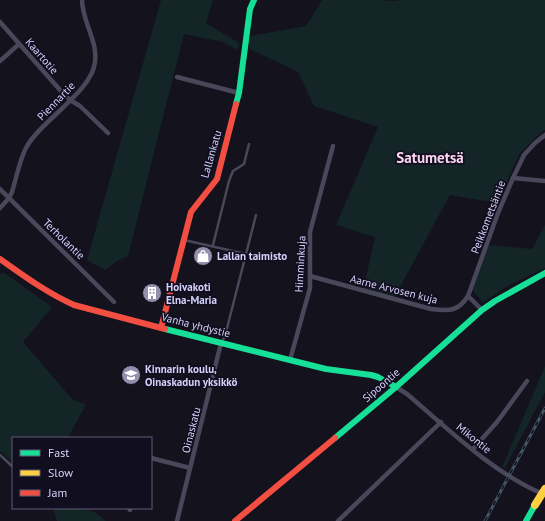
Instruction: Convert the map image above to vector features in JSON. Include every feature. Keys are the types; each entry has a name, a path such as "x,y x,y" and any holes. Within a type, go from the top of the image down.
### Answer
{"main road":[{"name":"Lallankatu","path":"161,328 191,212 198,201 211,189 217,179 239,93 250,9 254,0"},
{"name":"Vanha yhdystie","path":"0,259 37,286 74,305 221,344 333,370 371,375 378,377 396,387"},
{"name":"Sipoontie","path":"235,521 396,387 482,310 495,300 545,273"},
{"path":"526,521 545,488"}],"street":[{"name":"Piennartie","path":"0,208 9,198 25,149 34,137 80,90 91,75 95,63 96,52 82,10 82,0"},
{"name":"Kaartotie","path":"0,22 60,90 70,100 80,106 108,133"},
{"path":"0,61 19,44"},
{"path":"177,78 239,93"},
{"name":"Peikkometsäntie","path":"468,296 498,213 524,155 545,135"},
{"name":"Himminkuja","path":"290,360 310,288 310,232 333,146"},
{"path":"513,178 545,181"},
{"name":"Terholantie","path":"0,189 114,302"},
{"name":"Aarne Arvosen kuja","path":"310,276 431,309 448,310 457,308 464,303 468,296"},
{"path":"468,296 482,310"},
{"name":"Oinaskatu","path":"177,521 221,344"},
{"path":"473,449 497,422 526,381"},
{"name":"Mikontie","path":"396,387 407,394 502,472 532,489 545,494"},
{"path":"338,521 441,422"},
{"path":"152,458 190,468"}],"lane":[{"path":"214,246 229,181 233,171 244,164 250,144"},
{"path":"221,344 225,336 256,214"},
{"path":"184,240 246,254"},
{"path":"0,455 12,466"}],"shaded area":[{"path":"161,0 213,0 206,23 239,43 238,50 223,42 184,34 128,256 117,261 105,270 87,260"},
{"path":"322,0 545,0 545,130 520,153 497,203 450,195 394,298 363,290 375,237 336,225 378,127 314,106 298,72 248,48 250,36 306,26"},
{"path":"545,225 545,268 504,288 483,303 471,288 487,245 532,249"},
{"path":"3,272 52,307 23,342 73,400 86,404 69,437 12,437 12,462 0,451 0,275"},
{"path":"545,366 545,392 505,468 502,467"},
{"path":"53,509 85,509 93,511 106,521 57,521"}],"railway":[{"path":"485,521 545,408"}],"traffic: fast":[{"path":"236,104 239,93 250,9 254,0"},
{"path":"335,438 396,387 482,310 545,273"},
{"path":"165,329 326,369 371,375 378,377 396,387"},
{"path":"526,521 535,505"}],"traffic: jam":[{"path":"161,328 191,212 217,179 236,104"},
{"path":"0,259 45,290 74,305 165,329"},
{"path":"235,521 335,438"}],"traffic: slow":[{"path":"535,505 545,489"}],"place":[{"name":"Lallan taimisto","path":"203,256"},
{"name":"Hoivakoti Elna-Maria","path":"152,293"},
{"name":"Kinnarin koulu, Oinaskadun yksikkö","path":"131,375"}],"district":[{"name":"Satumetsä","path":"430,158"}]}
